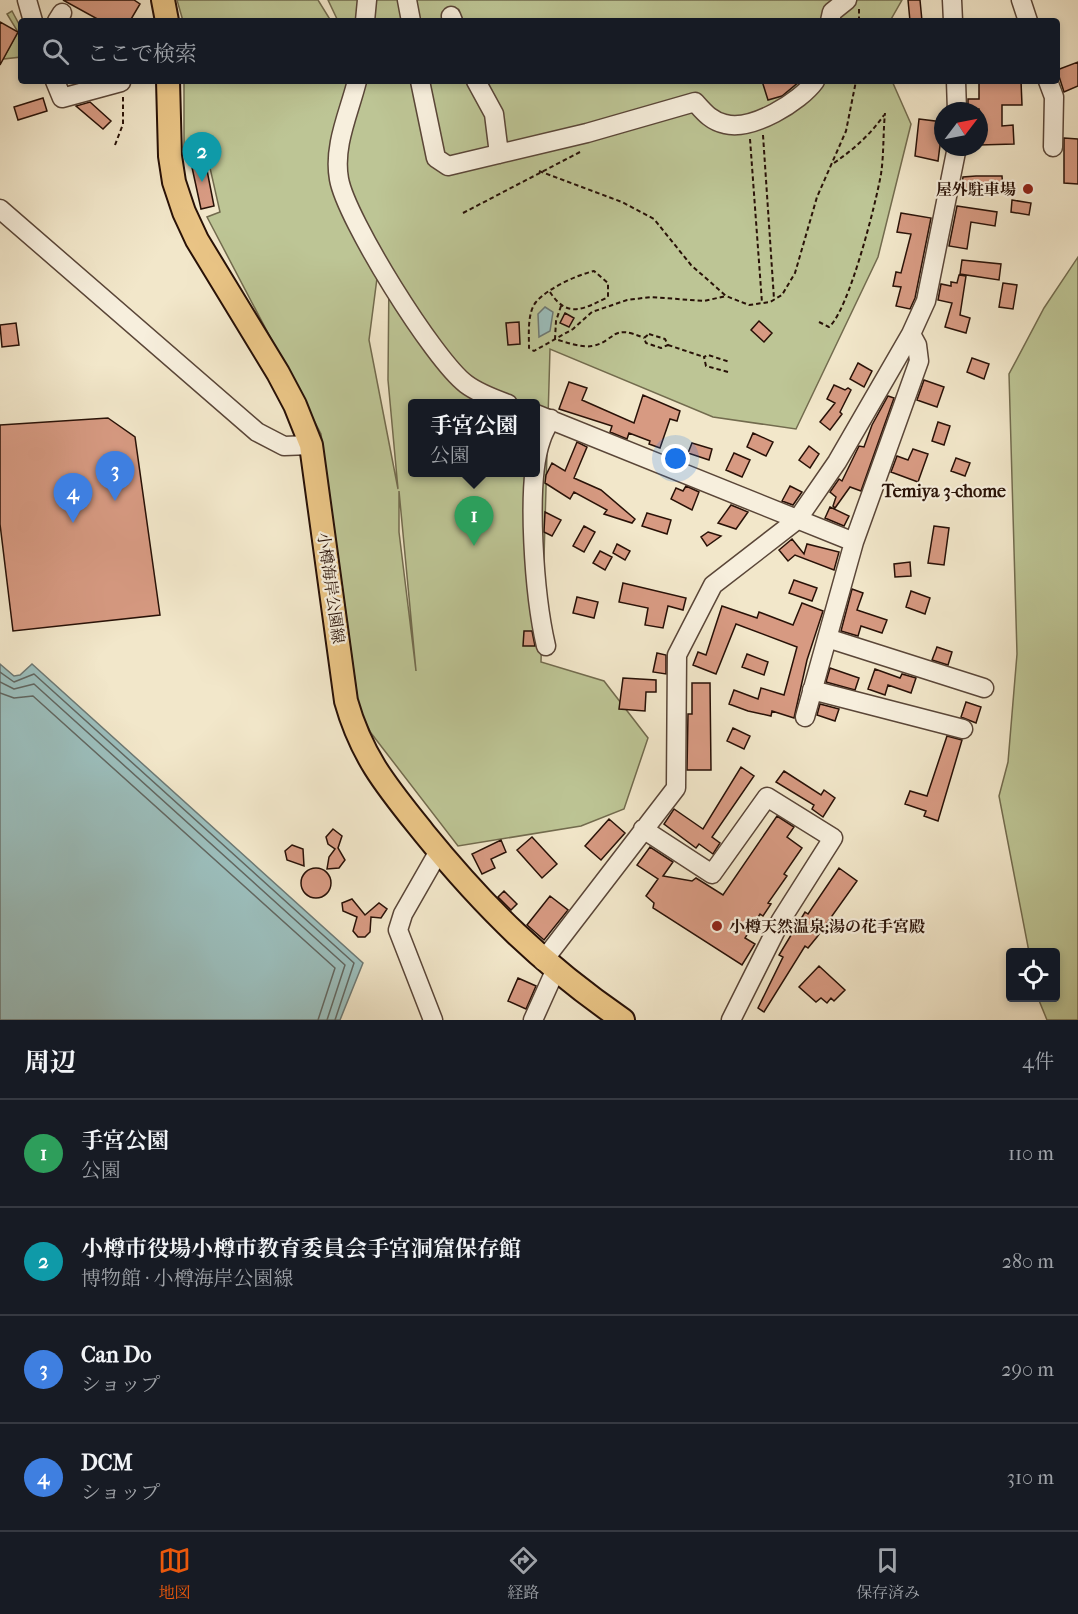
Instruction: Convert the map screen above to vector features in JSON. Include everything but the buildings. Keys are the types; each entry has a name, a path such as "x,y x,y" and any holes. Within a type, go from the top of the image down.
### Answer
{"main road":[{"path":"163,0 166,18"},
{"name":"小樽海岸公園線","path":"168,84 170,156 174,182 184,212 197,240 278,373 295,405 311,446 346,701 355,733 368,759 388,788 499,920 549,966 623,1020"}],"street":[{"path":"27,0 32,18"},
{"path":"366,18 367,0"},
{"path":"407,0 410,18"},
{"path":"831,18 832,12 847,0"},
{"path":"952,0 953,18"},
{"path":"1021,0 1027,18"},
{"path":"56,84 62,98 114,84"},
{"path":"356,84 337,150 339,180 353,215 373,253 443,361 467,385 497,399"},
{"path":"421,84 436,158 448,166 695,102 708,117 727,125 755,119 779,111 806,94 813,84"},
{"path":"478,84 494,114 499,154"},
{"path":"956,84 957,102"},
{"path":"1049,84 1054,97 1053,147"},
{"path":"532,1020 549,966 643,829 676,788 677,655 692,623 713,585 797,520 837,462 911,334 926,301 955,156"},
{"path":"0,209 257,432 284,447 311,446"},
{"path":"805,717 854,542 919,361 917,345 911,334"},
{"path":"540,436 543,416 854,542"},
{"path":"535,477 534,498 538,597 546,646"},
{"path":"827,638 984,688"},
{"path":"812,690 963,729"},
{"path":"643,829 712,874 767,797 833,838 781,920 731,1020"},
{"path":"434,1020 398,930 403,914 439,851"}],"path":[{"path":"115,145 123,124 121,84"},
{"path":"539,171 622,202 654,219 691,266 726,296 749,305 762,303 782,295 795,273 817,197 846,131 855,84"},
{"path":"819,322 829,327 837,320 858,263 880,174 885,113 872,132 832,164"},
{"path":"755,119 774,299"},
{"path":"755,119 762,303"},
{"path":"463,213 539,171 588,148"},
{"path":"550,292 561,306 579,309 608,297 608,283 594,271 578,274 550,292 535,303 529,325 529,348 534,351 573,330 592,312 627,300 651,297 704,301 726,296"},
{"path":"555,339 556,321 561,306"},
{"path":"590,306 592,312"},
{"path":"555,339 592,346 614,334 628,331 644,338 646,343 661,348 668,345 704,357 708,355 730,362"},
{"path":"644,338 649,334 665,339 668,345"},
{"path":"704,357 706,366 728,372"}],"green space":[{"path":"177,0 318,0 329,18 182,18"},
{"path":"328,0 902,0 892,18 337,18"},
{"path":"12,11 18,22 18,32 7,14"},
{"path":"18,32 18,57 3,59"},
{"path":"184,84 360,84 363,91 365,84 893,84 911,124 878,257 796,429 713,417 550,349 541,662 604,681 648,738 624,809 581,826 458,846 371,733 359,709 321,434 207,217 220,212 206,150 184,154","holes":["380,255 389,274 388,380 398,489 369,340","399,491 416,671 399,532"]},
{"path":"1078,257 1078,1020 1047,1020 1040,1002 1060,1002 1060,948 1028,948 999,796 1008,762 1017,654 1009,374 1044,308"}],"water":[{"path":"545,307 553,312 550,331 539,337 538,314"},
{"path":"0,664 14,676 20,675 32,664 363,963 340,1020 0,1020"}],"place":[{"name":"小樽市役場小樽市教育委員会手宮洞窟保存館","path":"202,182"},
{"name":"屋外駐車場","path":"1028,189"},
{"name":"Can Do","path":"115,501"},
{"name":"DCM","path":"73,523"},
{"name":"手宮公園","path":"474,546"},
{"name":"小樽天然温泉;湯の花手宮殿","path":"717,926"}],"district":[{"name":"Temiya 3-chome","path":"944,491"}]}
